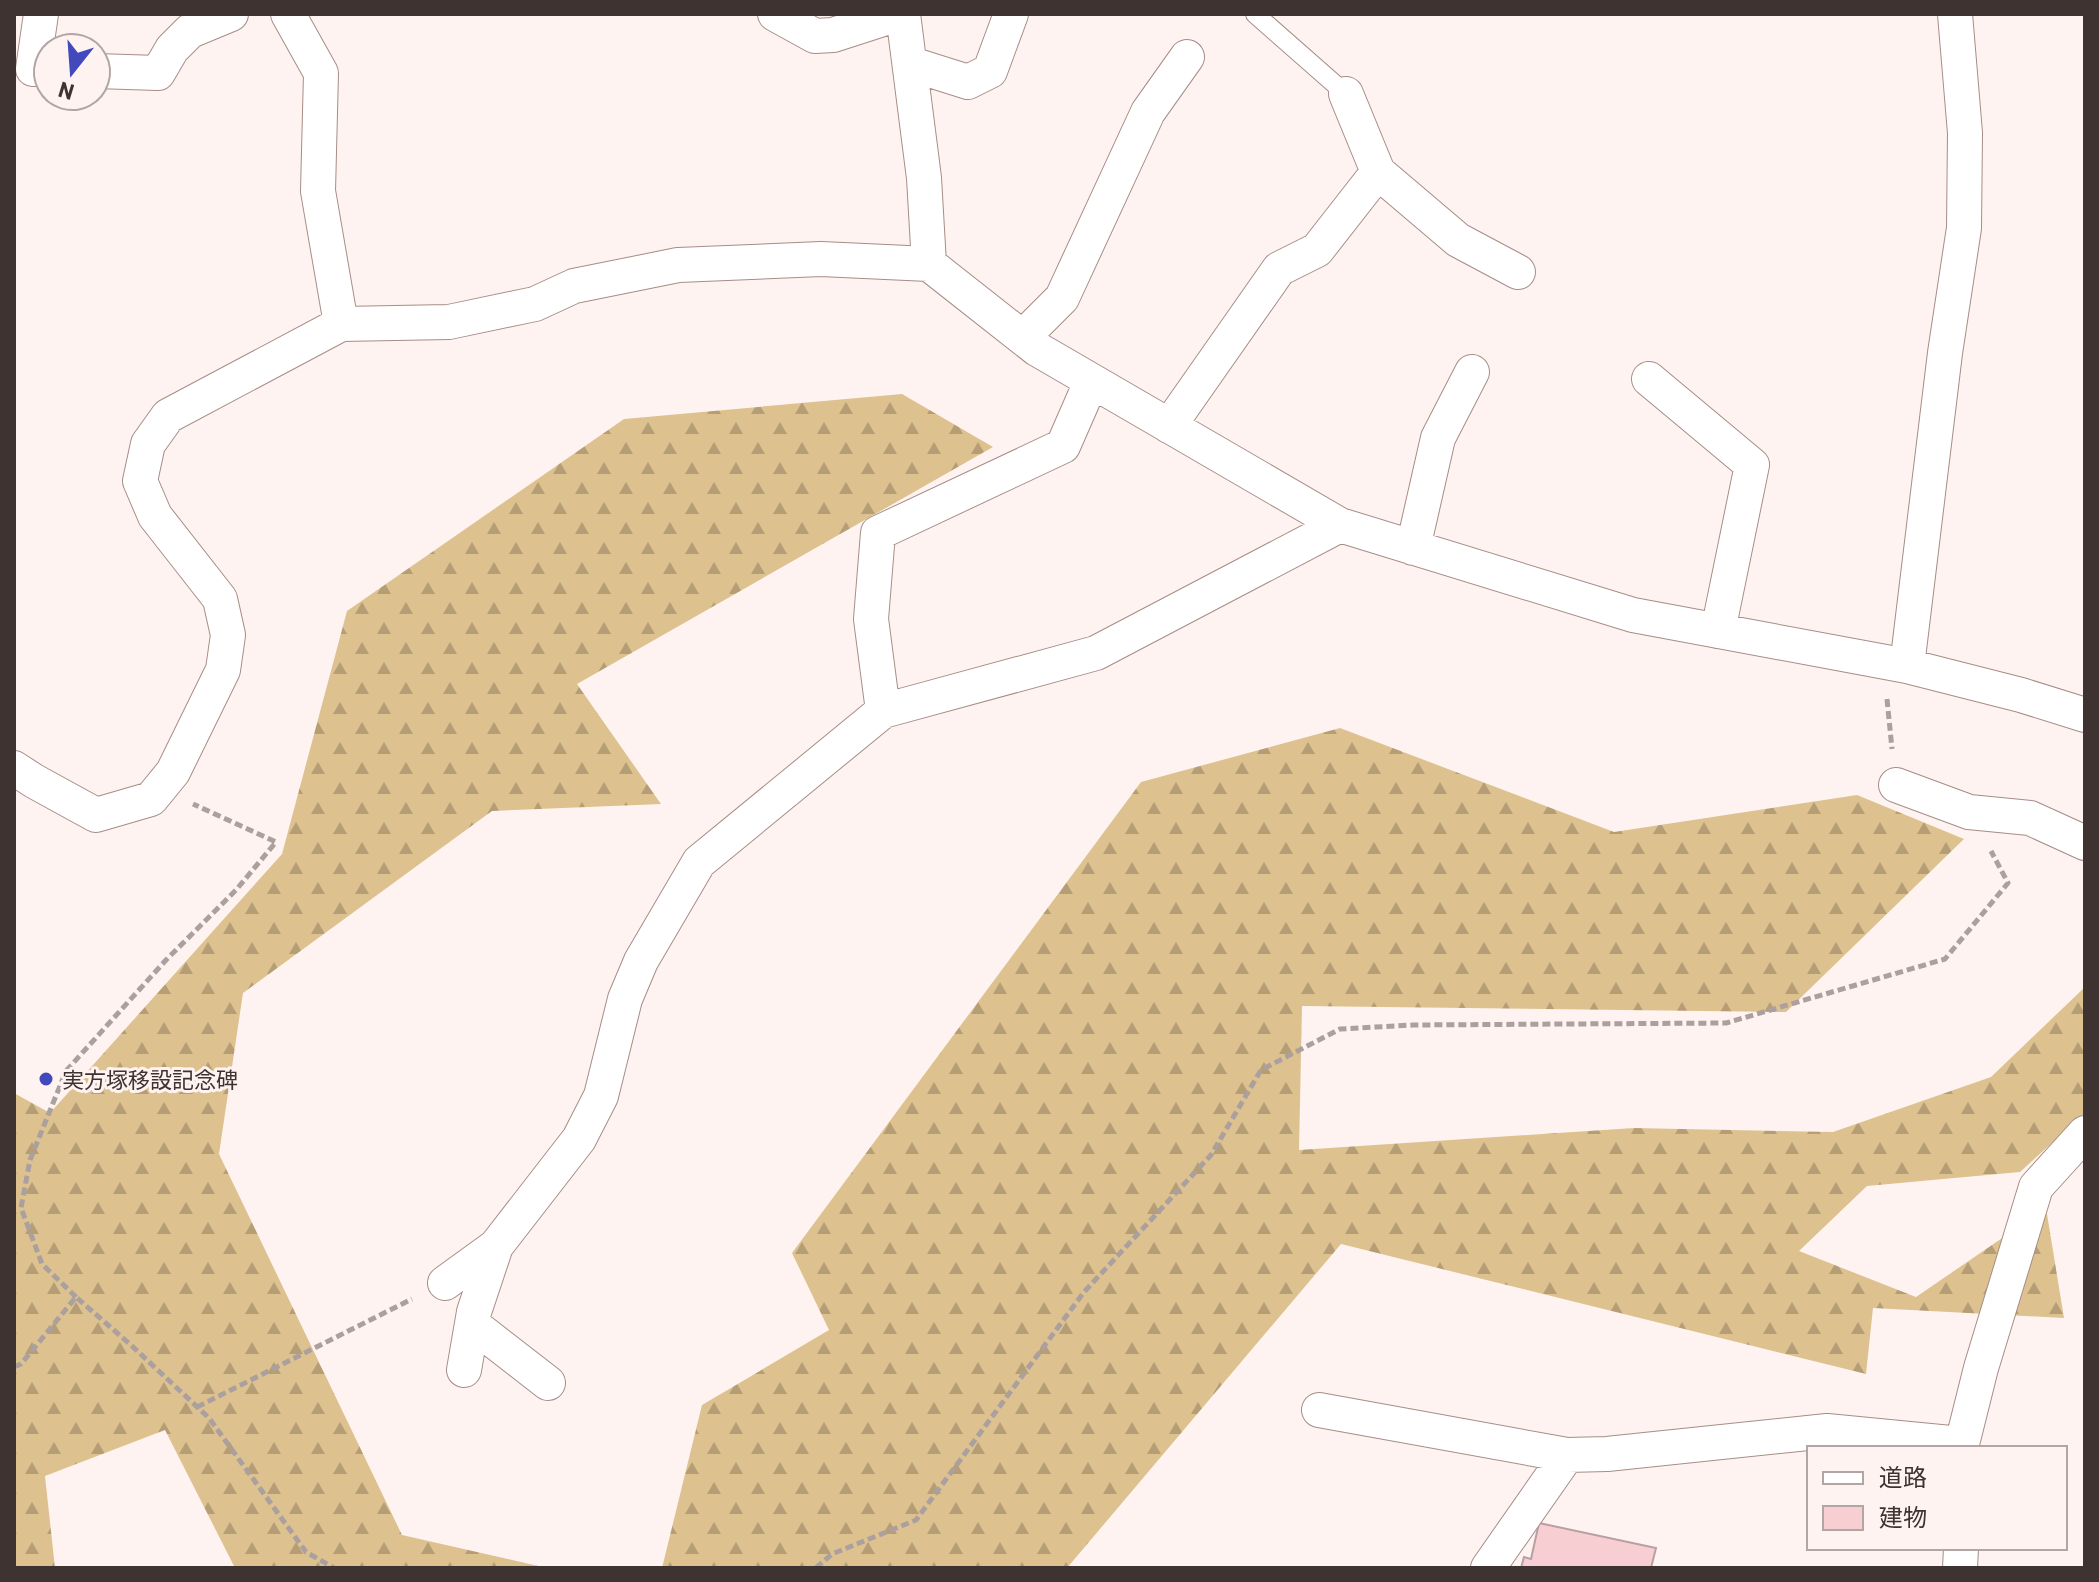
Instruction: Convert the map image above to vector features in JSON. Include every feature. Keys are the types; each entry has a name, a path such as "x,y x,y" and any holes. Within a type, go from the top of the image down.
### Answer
{"street":[{"path":"112,72 158,73 172,49 190,31 231,14"},
{"path":"288,14 321,73 318,191 341,324"},
{"path":"775,14 815,36 833,35 901,14 911,64 924,178 929,264"},
{"path":"911,64 968,82 990,71 1011,14"},
{"path":"1895,664 1964,228 1965,133 1955,14"},
{"path":"1023,337 1062,298 1148,112 1187,57"},
{"path":"1346,94 1378,172 1458,240 1518,272"},
{"path":"1169,426 1279,269 1317,250 1378,172"},
{"path":"14,768 96,815 151,799 173,772 223,670 228,635 220,599 155,516 140,481 148,444 168,416 341,324 449,322 535,304 574,286 678,265 821,259 929,264 1037,349 1340,525 1633,615 1895,664 2021,695 2085,715"},
{"path":"1413,548 1438,438 1472,372"},
{"path":"1649,379 1752,465 1718,631"},
{"path":"883,711 871,619 878,533 1063,446 1091,382"},
{"path":"445,1283 496,1246 579,1139 601,1096 625,999 641,961 699,862 883,711 1096,653 1340,525"},
{"path":"1896,785 1969,812 2030,818 2085,843"},
{"path":"1319,1410 1567,1455 1607,1454 1827,1431 1961,1446 1981,1368 2036,1187 2085,1133"},
{"path":"464,1370 474,1312 496,1246"},
{"path":"472,1324 548,1383"},
{"path":"1488,1568 1567,1455"}],"lane":[{"path":"1255,14 1346,94"}],"path":[{"path":"1895,664 1896,785"},
{"path":"160,787 276,842 236,890 166,960 66,1071 30,1160 21,1208 42,1264 209,1418 306,1552 334,1568"},
{"path":"816,1568 832,1554 916,1520 1084,1292 1211,1155 1261,1070 1340,1029 1413,1025 1726,1023 1945,959 2008,883 1969,812"},
{"path":"197,1407 445,1283"},
{"path":"14,1367 21,1364 76,1297"}],"green space":[{"path":"902,394 993,447 577,684 661,804 492,811 243,993 219,1154 402,1535 547,1568 235,1568 165,1430 45,1476 55,1568 14,1568 14,1093 50,1113 282,854 347,611 624,419"},
{"path":"1340,728 1614,832 1857,795 1964,839 1786,1012 1302,1006 1299,1150 1634,1128 1833,1132 1991,1077 2085,987 2085,1113 2020,1172 1867,1186 1799,1251 1916,1297 2046,1208 2064,1318 1873,1308 1866,1374 1341,1244 1067,1568 662,1568 702,1405 829,1330 792,1253 1141,782"}],"building":[{"path":"1539,1523 1656,1548 1651,1568 1521,1568 1524,1557 1531,1559"}],"place":[{"name":"実方塚移設記念碑","path":"46,1079"}]}
